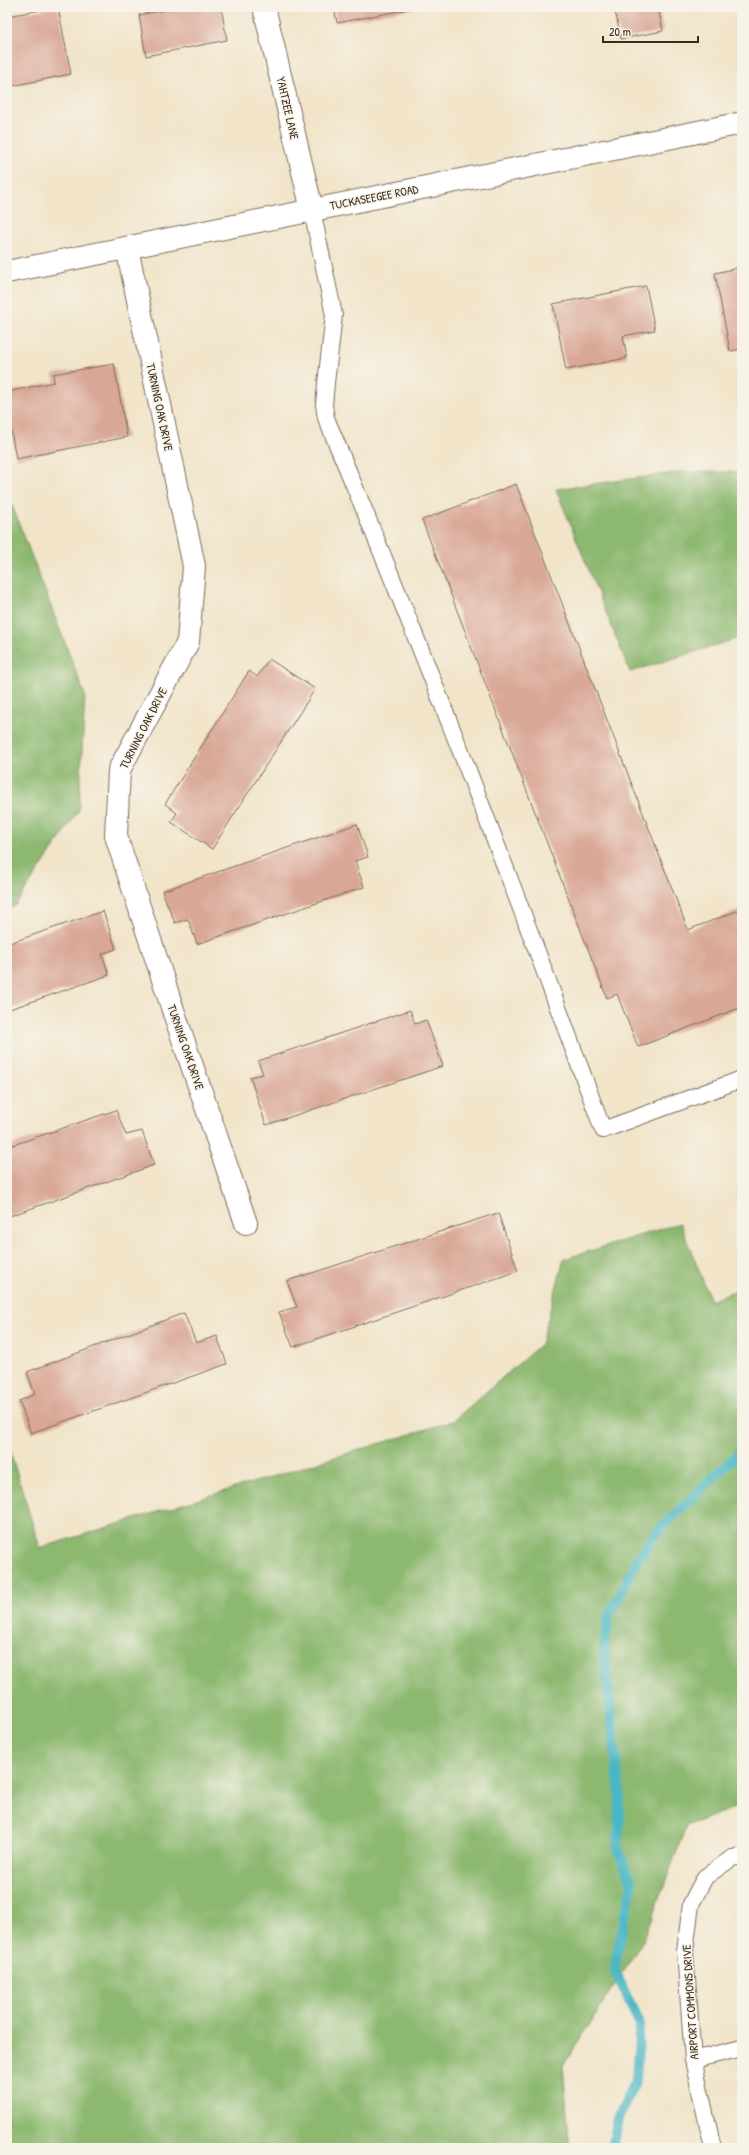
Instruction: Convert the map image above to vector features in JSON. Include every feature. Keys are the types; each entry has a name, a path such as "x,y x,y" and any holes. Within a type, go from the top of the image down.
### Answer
{"street":[{"name":"YAHTZEE LANE","path":"264,7 312,210"},
{"name":"TUCKASEEGEE ROAD","path":"7,272 742,123"},
{"name":"TURNING OAK DRIVE","path":"127,248 194,566 188,642 120,770 116,836 175,1016 246,1223"}],"lane":[{"path":"312,210 334,314 324,405 326,418 384,555 564,1022 603,1130 742,1079"},
{"name":"AIRPORT COMMONS DRIVE","path":"713,2148 693,2060 684,1951 690,1904 705,1877 732,1858 742,1856"},
{"path":"693,2060 742,2048"}],"green space":[{"path":"681,472 742,472 742,637 630,672 556,489"},
{"path":"7,492 85,695 79,810 15,906 7,909"},
{"path":"680,1223 711,1301 742,1287 742,1805 686,1826 644,1939 563,2065 570,2148 7,2148 7,1441 40,1548 453,1421 541,1344 564,1259"}],"building":[{"path":"58,7 71,74 7,87 7,16"},
{"path":"182,7 221,7 227,40 146,56 139,15"},
{"path":"334,7 414,7 414,8 337,23"},
{"path":"614,7 658,7 663,31 621,39"},
{"path":"742,267 742,349 730,351 715,273"},
{"path":"646,286 655,330 623,336 627,358 566,370 553,304"},
{"path":"114,364 127,437 16,459 7,408 7,392 54,382 53,374"},
{"path":"516,484 688,930 742,909 742,1007 638,1047 617,994 607,998 422,520"},
{"path":"269,659 315,689 212,849 171,822 177,813 165,804 249,671 257,677"},
{"path":"357,824 368,857 355,861 364,887 197,944 188,919 175,923 162,891"},
{"path":"103,911 116,949 102,954 109,975 7,1010 7,944"},
{"path":"410,1010 415,1024 426,1020 443,1066 266,1125 250,1077 263,1074 258,1061"},
{"path":"116,1110 126,1135 142,1131 154,1165 7,1217 7,1147"},
{"path":"498,1213 518,1271 293,1347 279,1312 297,1307 287,1281"},
{"path":"184,1313 196,1343 217,1336 227,1364 31,1433 19,1401 35,1394 27,1372"}],"waterway":[{"path":"612,2148 618,2118 636,2079 640,2025 614,1969 632,1883 618,1850 620,1795 604,1650 608,1618 639,1557 659,1530 742,1450"}]}
